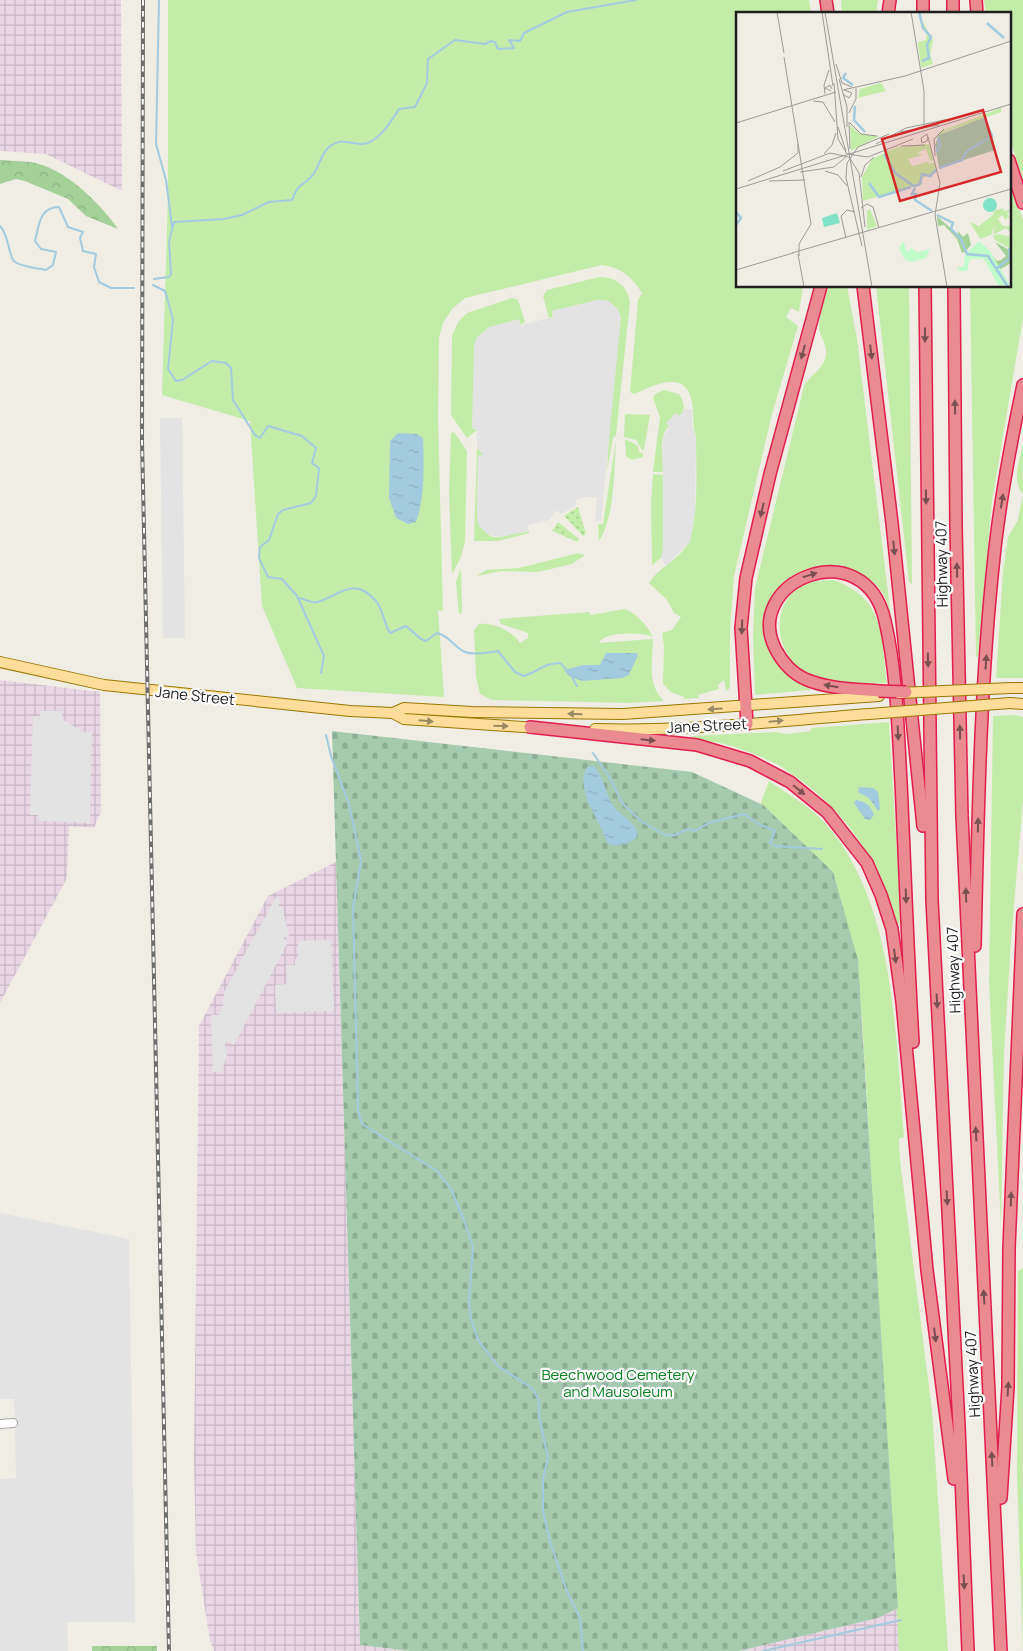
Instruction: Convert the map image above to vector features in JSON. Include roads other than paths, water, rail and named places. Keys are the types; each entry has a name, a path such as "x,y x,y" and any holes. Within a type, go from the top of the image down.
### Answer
{"highway":[{"path":"1010,163 1022,199"},
{"path":"748,724 741,628 746,578 770,474 819,288"},
{"path":"863,288 892,523 932,900"},
{"name":"Highway 407","path":"924,288 932,900 959,1426 968,1651"},
{"name":"Highway 407","path":"954,288 956,526 962,796 1001,1651"},
{"path":"972,1048 979,764 993,568 1001,503 1023,385"},
{"path":"906,692 879,694 822,685 803,678 786,666 774,646 771,623 777,603 790,585 804,576 822,572 830,571 848,575 870,589 879,600 884,613 889,637 897,712 915,1073 916,1143"},
{"path":"530,727 697,745 750,761 790,782 827,812 867,863 881,895 892,929 916,1143 927,1270 962,1533"},
{"path":"997,1560 1008,1387 1009,1248 1023,914"}],"main road":[{"name":"Jane Street","path":"0,662 104,685 280,705 393,713 404,719 413,720 530,727 623,730 748,724 1023,704"},
{"path":"906,692 1023,688"},
{"name":"Jane Street","path":"393,713 404,708 472,712 623,714 746,707 879,694"}],"street":[{"path":"0,1424 13,1424"}],"water":[{"path":"398,433 417,434 423,438 424,470 421,502 416,522 408,524 396,518 389,498 390,441"},
{"path":"606,653 637,653 638,655 629,675 622,678 582,681 569,676 564,670 584,665 600,665"},
{"path":"594,766 600,775 612,804 635,827 637,837 630,842 619,845 607,843 586,796 584,786 584,776 587,767"},
{"path":"859,787 873,788 878,792 880,809 878,811 869,798 858,792"},
{"path":"856,800 869,806 874,815 870,820 865,819 854,803"}],"waterway":[{"path":"159,0 156,144 166,180 172,226"},
{"path":"154,279 169,277 171,274 169,241 174,222 224,219 242,215 269,202 292,200 298,188 314,173 323,154 329,147 338,142 369,143 384,130 399,109 415,107 427,83 428,59 455,40 485,44 491,41 495,42 498,49 514,48 509,40 520,41 524,33 567,12 636,0"},
{"path":"0,226 6,236 11,256 15,262 46,270 53,265 56,252 41,249 35,241 41,218 47,210 59,207 68,227 83,232 80,238 83,251 96,254 94,267 99,282 111,288 134,288"},
{"path":"153,285 165,291 173,319 168,369 176,381 182,380 212,361 226,363 231,368 233,400 255,435 260,438 268,426 302,436 316,448 312,463 319,468 316,496 311,503 283,510 278,514 269,540 260,547 259,558 268,577 282,579 297,596 324,656 321,673"},
{"path":"298,598 314,602 353,588 360,589 368,593 376,601 390,633 406,626 426,641 437,633 442,635 465,652 477,654 498,651 515,672 524,676 544,666 560,663 568,671"},
{"path":"572,677 577,686"},
{"path":"326,735 331,756 349,804 361,861 353,908 358,1110 362,1124 437,1171 451,1189 473,1247 469,1303 471,1319 478,1340 499,1367 532,1388 539,1400 539,1416 548,1458 543,1479 543,1511 550,1542 568,1594 580,1618 583,1651"},
{"path":"593,753 608,775 623,804 641,821 665,835 675,835 688,829 695,831 709,823 744,814 759,824 775,831 770,843 775,846 822,849"},
{"path":"763,1651 901,1620"}],"railway":[{"path":"143,0 142,441 169,1651"}],"park label":[{"name":"Beechwood Cemetery and Mausoleum","path":"618,1384"}]}
